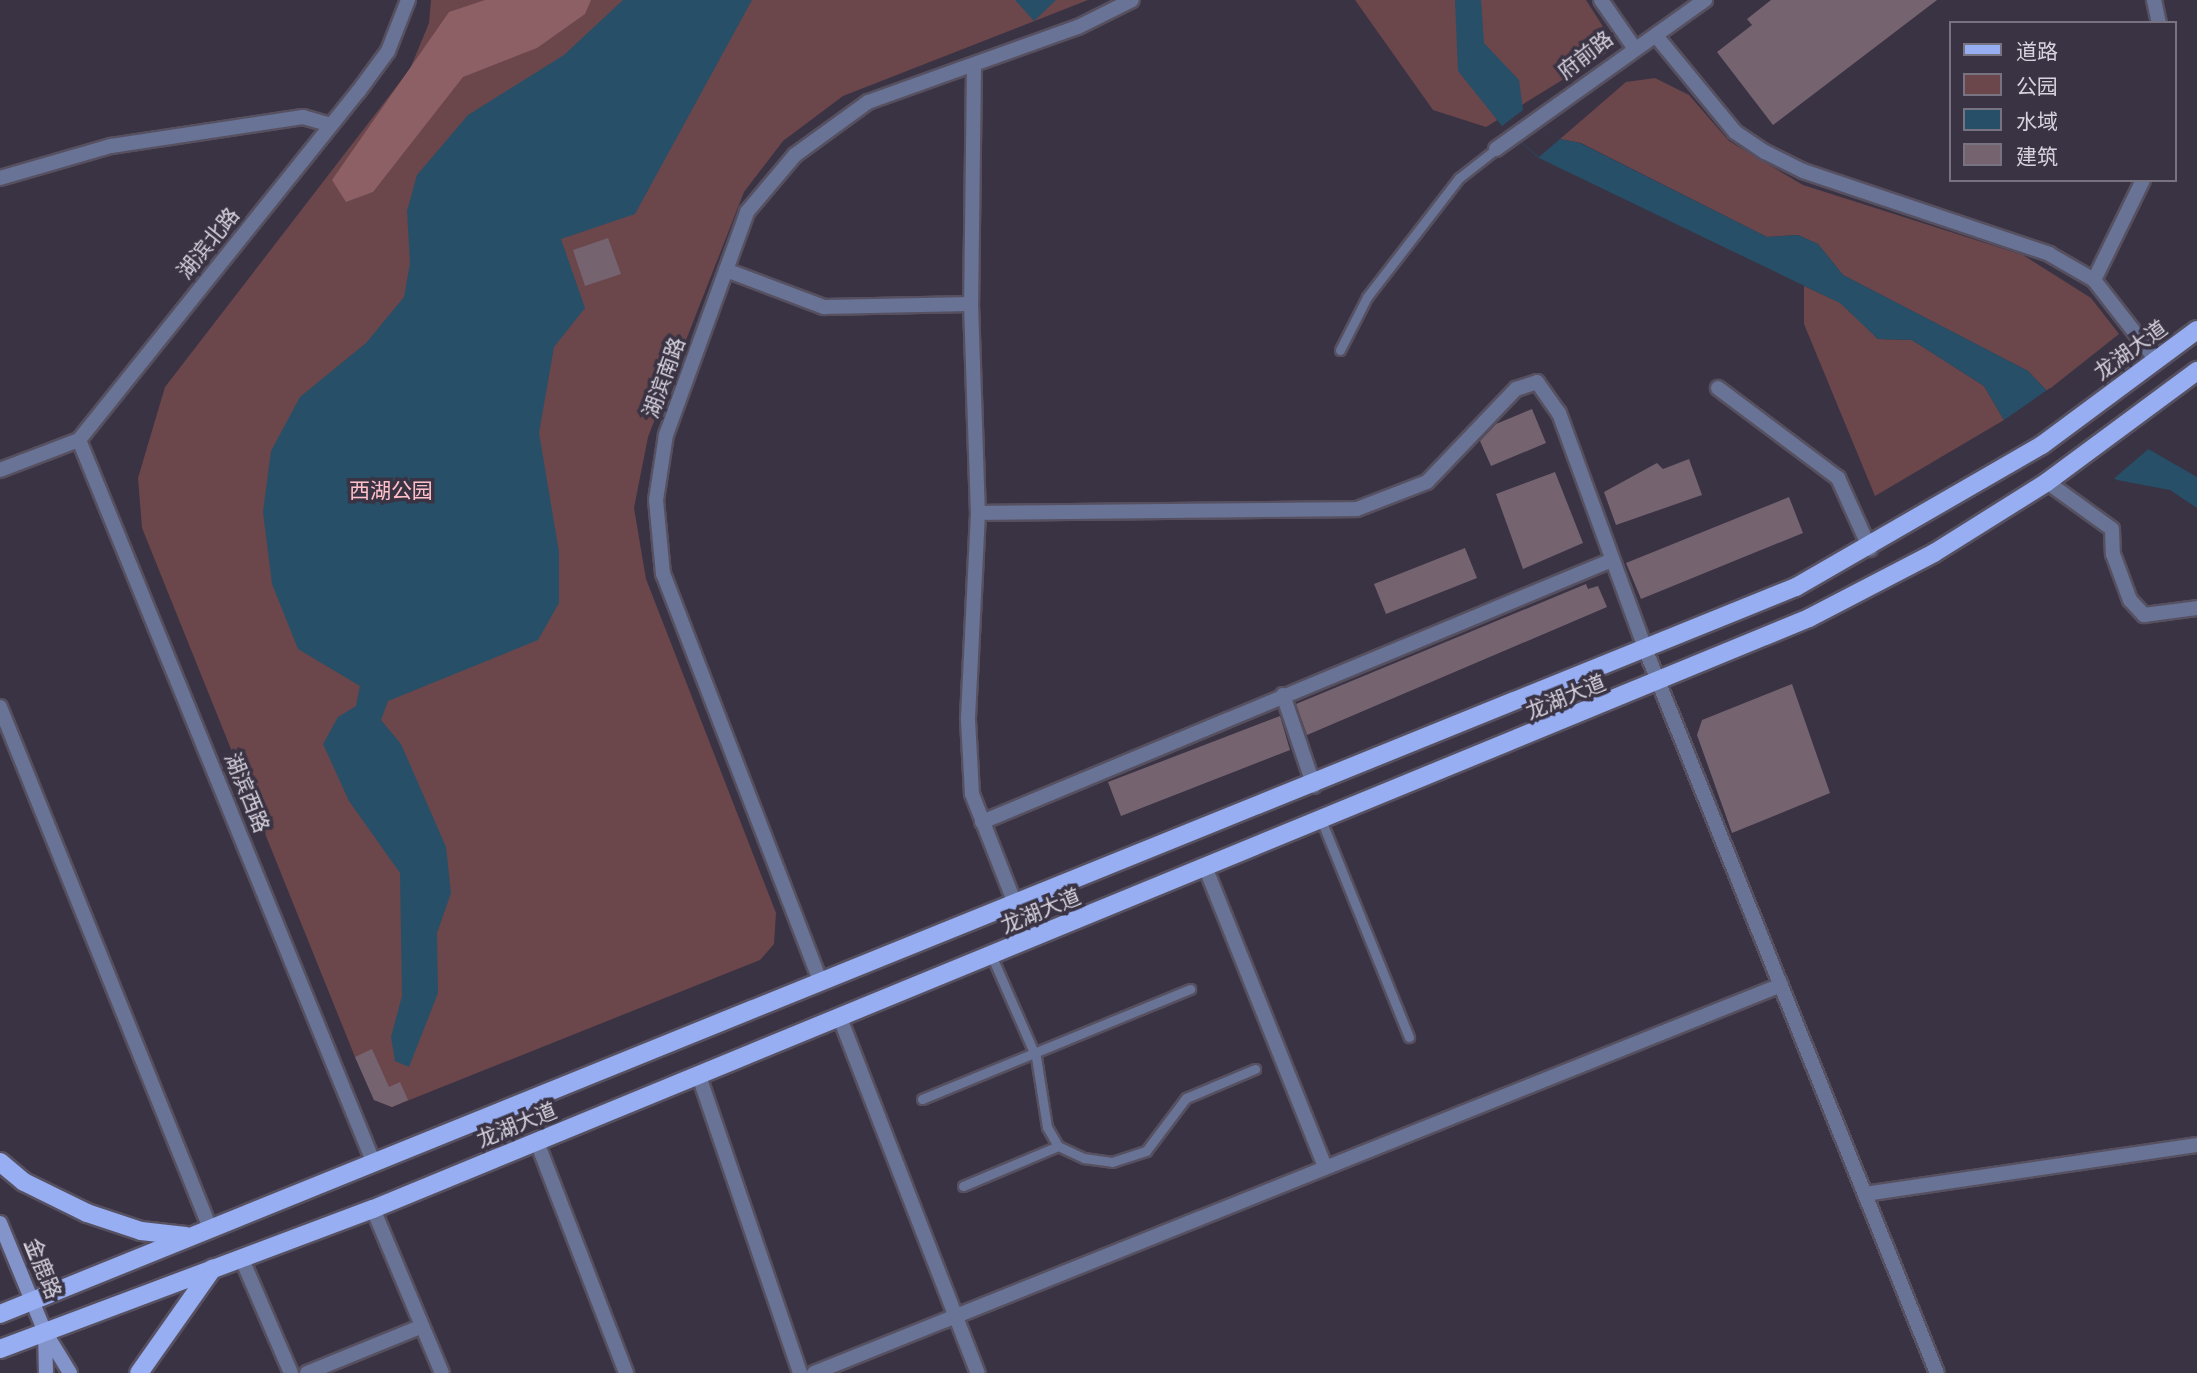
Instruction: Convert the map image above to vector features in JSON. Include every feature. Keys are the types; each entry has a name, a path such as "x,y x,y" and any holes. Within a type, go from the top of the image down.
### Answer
{"main road":[{"name":"龙湖大道","path":"0,1314 373,1161 1016,906 1646,651 1870,549 2042,445 2197,330"},
{"name":"龙湖大道","path":"0,1349 373,1209 1660,684 1832,606 2047,482 2197,372"},
{"path":"0,1162 24,1182 87,1213 141,1231 190,1236"},
{"path":"139,1373 153,1345 214,1267"}],"street":[{"name":"湖滨北路","path":"79,440 388,51 408,0"},
{"name":"湖滨南路","path":"821,983 663,574 656,500 666,435 747,212 795,155 869,102 974,67 1132,0"},
{"path":"1601,0 1633,46"},
{"name":"府前路","path":"1496,149 1541,120 1633,46 1657,37 1705,0"},
{"path":"2154,0 2159,21"},
{"path":"1657,37 1735,132 1765,152 1803,171 2049,254 2094,280 2156,360"},
{"path":"974,67 971,304 978,513 968,720 972,794 1016,906"},
{"path":"0,178 111,146 303,117 331,125"},
{"path":"2094,280 2142,182"},
{"path":"726,270 824,307 971,304"},
{"path":"978,513 1357,509 1427,482 1516,389 1537,382 1559,413 1646,651 1937,1373"},
{"path":"1718,388 1838,478 1870,549"},
{"path":"0,470 79,440"},
{"name":"湖滨西路","path":"79,440 373,1161"},
{"path":"2047,482 2112,529 2121,577 2144,615 2197,608"},
{"path":"982,822 1612,560"},
{"path":"1283,695 1314,786"},
{"path":"0,707 210,1228"},
{"path":"1206,869 1325,1167"},
{"path":"814,1373 1781,985"},
{"path":"840,1018 978,1373"},
{"path":"699,1076 800,1373"},
{"path":"537,1142 626,1373"},
{"path":"1865,1194 2197,1145"},
{"path":"373,1209 442,1373"},
{"name":"金鹿路","path":"0,1223 45,1332 70,1373"},
{"path":"241,1257 291,1373"},
{"path":"307,1373 422,1326"},
{"name":"金鹿路","path":"45,1332 46,1373"}],"lane":[{"path":"1340,350 1384,275 1459,178 1496,149"},
{"path":"1322,822 1409,1037"},
{"path":"992,957 1036,1057 1046,1127 1058,1146"},
{"path":"922,1099 1036,1057 1190,989"},
{"path":"963,1186 1058,1146 1112,1162 1146,1151 1186,1098 1255,1069"}],"green space":[{"name":"西湖公园","path":"431,0 1088,0 843,96 783,141 744,192 648,437 634,508 646,579 776,913 774,944 760,960 392,1107 374,1100 355,1057 142,528 138,478 165,387 410,69 429,23"},
{"path":"1355,0 1586,0 1616,47 1486,127 1433,110"},
{"path":"1655,78 1689,95 1729,141 1803,185 2023,255 2091,298 2119,334 2047,391 2028,371 1843,275 1818,244 1798,235 1767,237 1581,143 1560,139 1626,82"},
{"path":"1804,286 1841,303 1878,339 1912,340 1984,386 2004,420 1875,496 1804,324"}],"shaded area":[{"path":"485,0 591,0 585,14 537,48 463,77 373,192 346,202 332,180 449,12"}],"water":[{"path":"623,0 752,0 635,214 561,239 585,308 554,347 539,433 559,552 559,603 538,640 388,701 381,720 401,744 446,847 451,893 437,933 438,993 409,1067 395,1061 391,1037 402,996 400,873 349,801 323,744 338,717 356,706 360,686 298,649 272,584 263,512 271,451 300,397 366,343 404,297 410,263 407,211 417,175 468,115 564,55"},
{"path":"1015,0 1056,0 1034,21"},
{"path":"1455,0 1481,0 1484,43 1519,80 1523,110 1560,139 1580,143 1767,237 1798,235 1818,244 1843,275 2028,371 2047,391 2197,477 2197,508 2170,490 2117,480 2004,420 1984,386 1912,340 1878,339 1840,303 1539,158 1502,126 1458,71"}],"pier":[{"path":"1523,110 1560,139 1539,157 1502,126"},
{"path":"2050,388 2153,445 2111,481 2004,420"}],"building":[{"path":"1771,0 1937,0 1773,125 1717,52 1752,25 1747,19"},
{"path":"608,238 621,274 585,286 573,250"},
{"path":"1532,409 1546,443 1491,466 1480,441 1496,424"},
{"path":"1689,459 1702,495 1616,525 1604,492 1657,463 1663,469"},
{"path":"1555,472 1583,543 1523,569 1496,494"},
{"path":"1789,497 1803,533 1641,599 1626,563"},
{"path":"1465,548 1477,578 1386,614 1374,584"},
{"path":"1586,584 1588,589 1598,586 1607,607 1307,735 1296,704"},
{"path":"1792,684 1830,793 1732,833 1697,735 1702,720"},
{"path":"1280,716 1290,750 1121,816 1108,782"},
{"path":"372,1049 389,1087 400,1082 408,1100 392,1107 374,1100 355,1057"}]}
